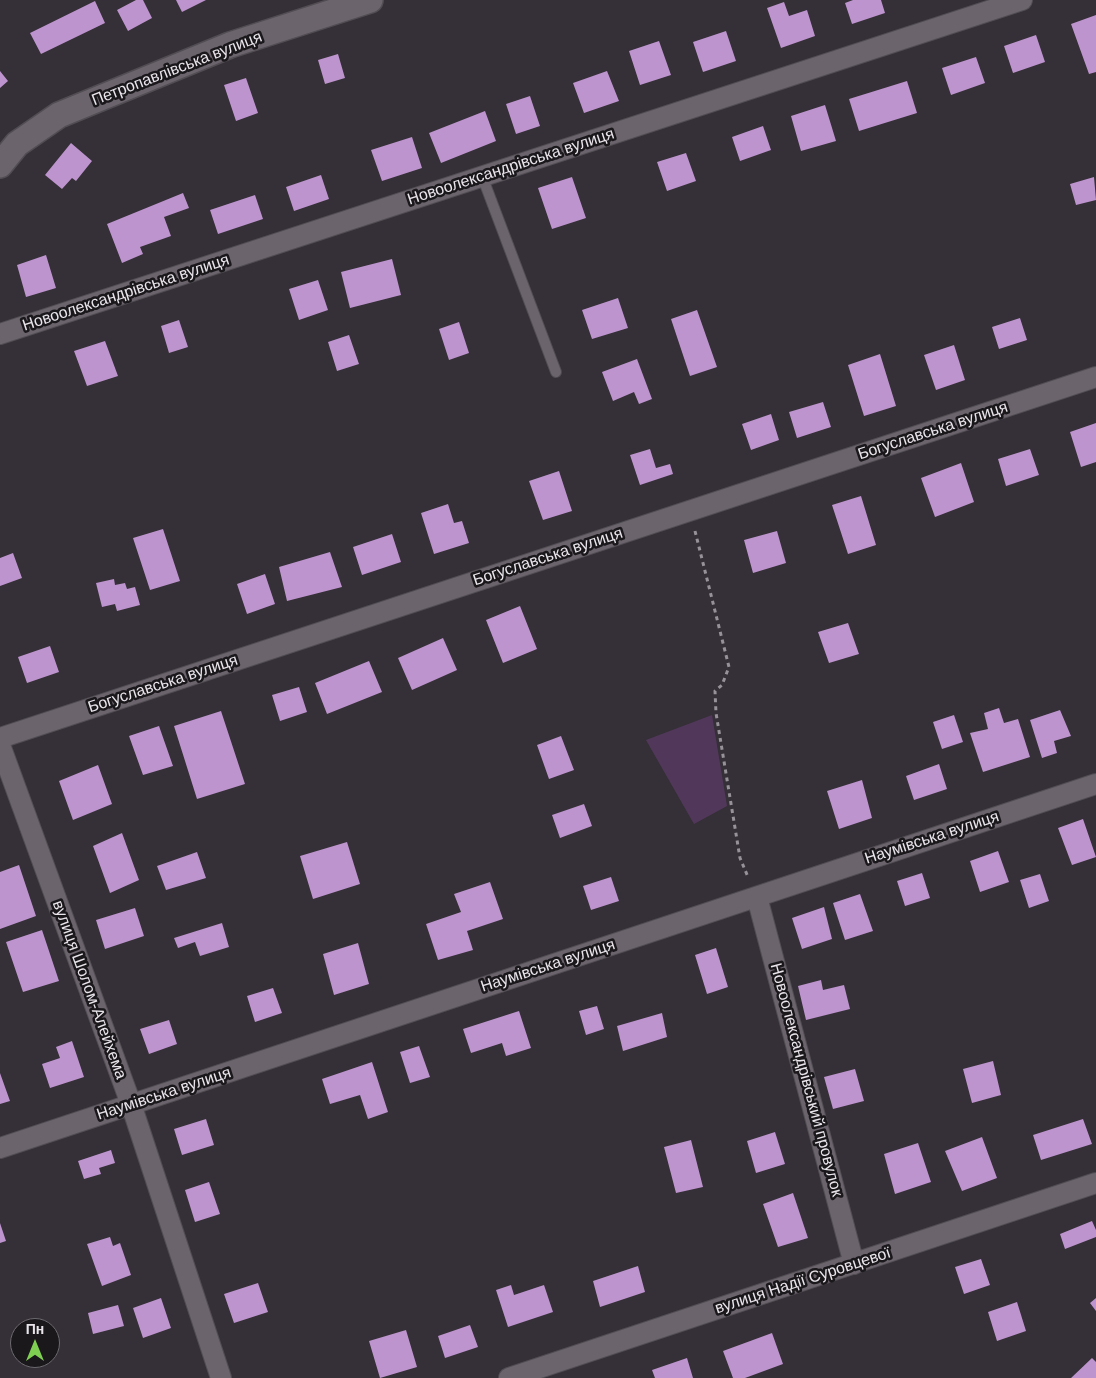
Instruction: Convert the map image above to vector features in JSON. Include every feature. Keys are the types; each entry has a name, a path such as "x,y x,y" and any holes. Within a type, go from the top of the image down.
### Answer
{"street":[{"name":"Петропавлівська вулиця","path":"0,165 17,144 59,115 230,45 370,0"},
{"name":"Новоолександрівська вулиця","path":"0,334 1022,0"},
{"name":"Богуславська вулиця","path":"0,738 1096,377"},
{"name":"вулиця Шолом-Алейхема","path":"0,745 131,1104 222,1378"},
{"name":"Наумівська вулиця","path":"0,1148 1096,784"},
{"name":"Новоолександрівський провулок","path":"755,898 854,1264"},
{"name":"вулиця Надії Суровцевої","path":"509,1378 1096,1184"}],"lane":[{"path":"482,176 556,372"}],"path":[{"path":"690,511 729,667 722,685 715,691 716,712 740,858 755,898"}],"shaded area":[{"path":"712,715 727,806 694,824 646,740"}],"building":[{"path":"136,0 143,0 152,18 128,31 117,10"},
{"path":"176,0 206,0 182,12"},
{"path":"853,0 881,0 885,13 852,24 845,3"},
{"path":"95,1 105,23 41,54 30,33"},
{"path":"784,2 789,16 807,10 815,36 781,48 767,8"},
{"path":"1096,15 1096,72 1089,74 1071,24"},
{"path":"726,31 736,61 703,72 693,42"},
{"path":"1036,35 1045,62 1013,73 1004,46"},
{"path":"659,41 671,75 640,85 629,51"},
{"path":"338,54 345,78 325,84 318,60"},
{"path":"976,57 985,83 951,95 942,68"},
{"path":"0,71 8,81 0,88"},
{"path":"607,71 619,101 584,113 573,83"},
{"path":"246,78 258,113 236,121 224,85"},
{"path":"907,81 917,113 859,131 849,99"},
{"path":"530,96 540,126 516,134 506,104"},
{"path":"825,105 836,141 801,151 791,116"},
{"path":"485,111 496,141 441,163 429,133"},
{"path":"763,126 771,150 740,161 732,137"},
{"path":"412,137 422,168 382,181 371,150"},
{"path":"71,143 92,161 76,181 72,178 62,189 45,175"},
{"path":"686,153 696,181 667,191 657,162"},
{"path":"321,175 329,199 294,211 286,187"},
{"path":"572,177 586,218 552,229 538,188"},
{"path":"1094,177 1096,200 1076,205 1070,184"},
{"path":"183,193 189,208 164,217 171,236 140,247 143,254 122,263 107,224"},
{"path":"255,195 263,219 218,234 210,210"},
{"path":"46,255 56,288 26,297 17,265"},
{"path":"392,259 401,295 350,308 341,272"},
{"path":"318,280 328,310 299,320 289,289"},
{"path":"618,298 628,328 592,339 582,310"},
{"path":"697,310 717,367 690,376 671,319"},
{"path":"1020,318 1027,340 999,349 992,327"},
{"path":"179,320 188,347 169,353 161,326"},
{"path":"459,322 469,353 449,360 439,329"},
{"path":"349,335 359,364 337,371 328,342"},
{"path":"105,341 118,376 87,386 74,351"},
{"path":"954,345 965,380 936,390 924,355"},
{"path":"880,354 896,406 864,416 848,365"},
{"path":"637,359 652,399 639,404 634,392 613,401 602,372"},
{"path":"823,402 831,427 797,438 789,412"},
{"path":"771,414 779,440 751,450 742,424"},
{"path":"1096,423 1096,462 1081,467 1070,432"},
{"path":"650,449 656,468 670,464 673,474 640,485 630,455"},
{"path":"1030,449 1039,475 1006,486 998,459"},
{"path":"961,463 974,502 935,517 921,478"},
{"path":"559,471 572,511 543,520 529,481"},
{"path":"861,496 876,545 848,554 832,505"},
{"path":"448,504 454,523 462,521 469,543 434,554 421,513"},
{"path":"163,529 180,581 150,590 133,538"},
{"path":"777,531 786,563 753,573 744,540"},
{"path":"392,534 401,562 362,575 353,547"},
{"path":"330,552 342,587 287,601 279,567"},
{"path":"13,553 22,578 0,586 0,558"},
{"path":"265,574 275,604 247,614 237,584"},
{"path":"114,579 115,585 125,583 127,589 135,587 140,605 117,611 115,604 102,607 96,583"},
{"path":"520,606 537,649 503,663 486,620"},
{"path":"848,623 859,654 829,663 818,632"},
{"path":"443,638 457,670 412,690 398,658"},
{"path":"50,646 59,672 27,683 18,657"},
{"path":"369,661 382,692 327,714 315,683"},
{"path":"299,687 307,712 280,721 272,695"},
{"path":"999,708 1004,723 1018,719 1030,757 983,772 970,733 988,729 984,713"},
{"path":"1060,710 1071,736 1054,741 1057,753 1042,758 1030,720"},
{"path":"221,711 245,784 197,799 174,726"},
{"path":"954,715 963,742 942,749 933,722"},
{"path":"159,726 173,766 143,775 129,736"},
{"path":"561,736 574,770 549,779 537,745"},
{"path":"939,764 947,789 914,800 906,776"},
{"path":"98,765 112,804 73,820 59,781"},
{"path":"862,780 872,818 839,829 827,791"},
{"path":"584,804 592,826 560,838 552,815"},
{"path":"1083,819 1096,857 1072,865 1058,828"},
{"path":"122,833 139,880 110,893 93,846"},
{"path":"347,842 360,884 313,899 300,856"},
{"path":"998,851 1009,882 980,892 970,861"},
{"path":"197,852 206,878 166,890 157,866"},
{"path":"19,865 36,916 0,929 0,872"},
{"path":"922,873 930,898 905,906 897,881"},
{"path":"1040,874 1049,901 1029,908 1020,880"},
{"path":"611,877 619,901 591,910 583,886"},
{"path":"490,882 503,919 467,931 473,950 438,960 426,924 461,912 454,894"},
{"path":"860,894 873,931 845,940 833,903"},
{"path":"824,907 832,939 802,949 792,918"},
{"path":"135,908 144,936 105,949 96,920"},
{"path":"222,923 229,947 200,956 195,942 178,948 174,938"},
{"path":"42,930 59,981 23,992 6,942"},
{"path":"358,943 369,984 334,995 323,954"},
{"path":"716,948 728,987 707,994 695,955"},
{"path":"821,980 823,990 844,985 850,1009 806,1020 798,986"},
{"path":"273,988 282,1013 255,1022 247,996"},
{"path":"597,1006 604,1029 586,1035 579,1011"},
{"path":"519,1011 531,1048 506,1056 502,1043 471,1053 463,1029"},
{"path":"662,1013 667,1037 623,1051 617,1026"},
{"path":"169,1020 177,1044 149,1054 140,1029"},
{"path":"72,1041 84,1077 50,1088 42,1064 60,1058 56,1047"},
{"path":"419,1046 430,1077 410,1083 400,1052"},
{"path":"993,1061 1001,1095 972,1103 963,1069"},
{"path":"372,1062 388,1112 368,1119 360,1095 330,1104 322,1079"},
{"path":"855,1069 864,1101 833,1109 824,1077"},
{"path":"0,1073 10,1101 0,1104"},
{"path":"206,1119 214,1145 182,1155 174,1129"},
{"path":"1083,1119 1092,1144 1041,1160 1033,1135"},
{"path":"775,1132 785,1164 756,1173 747,1141"},
{"path":"982,1137 997,1178 962,1191 945,1151"},
{"path":"691,1140 703,1187 676,1193 664,1147"},
{"path":"918,1143 931,1182 895,1194 884,1154"},
{"path":"111,1150 115,1163 99,1168 101,1174 84,1179 78,1161"},
{"path":"209,1182 220,1214 195,1222 185,1190"},
{"path":"793,1193 808,1238 778,1247 763,1204"},
{"path":"1092,1221 1096,1230 1096,1237 1065,1249 1060,1234"},
{"path":"0,1223 6,1241 0,1243"},
{"path":"110,1237 113,1246 120,1243 131,1275 102,1286 87,1244"},
{"path":"981,1259 990,1285 964,1294 955,1267"},
{"path":"638,1266 645,1292 600,1307 593,1281"},
{"path":"258,1283 268,1312 234,1323 224,1294"},
{"path":"511,1285 514,1295 544,1285 553,1312 508,1327 496,1290"},
{"path":"161,1298 171,1328 143,1338 133,1308"},
{"path":"1096,1298 1096,1311 1090,1303"},
{"path":"1017,1302 1026,1331 997,1341 988,1312"},
{"path":"118,1305 124,1326 93,1334 88,1313"},
{"path":"470,1325 478,1347 445,1358 438,1336"},
{"path":"406,1330 417,1367 380,1378 369,1341"},
{"path":"772,1333 783,1364 745,1378 733,1378 723,1351"},
{"path":"687,1358 693,1378 655,1378 652,1370"},
{"path":"1092,1358 1096,1362 1096,1378 1071,1378"}]}
